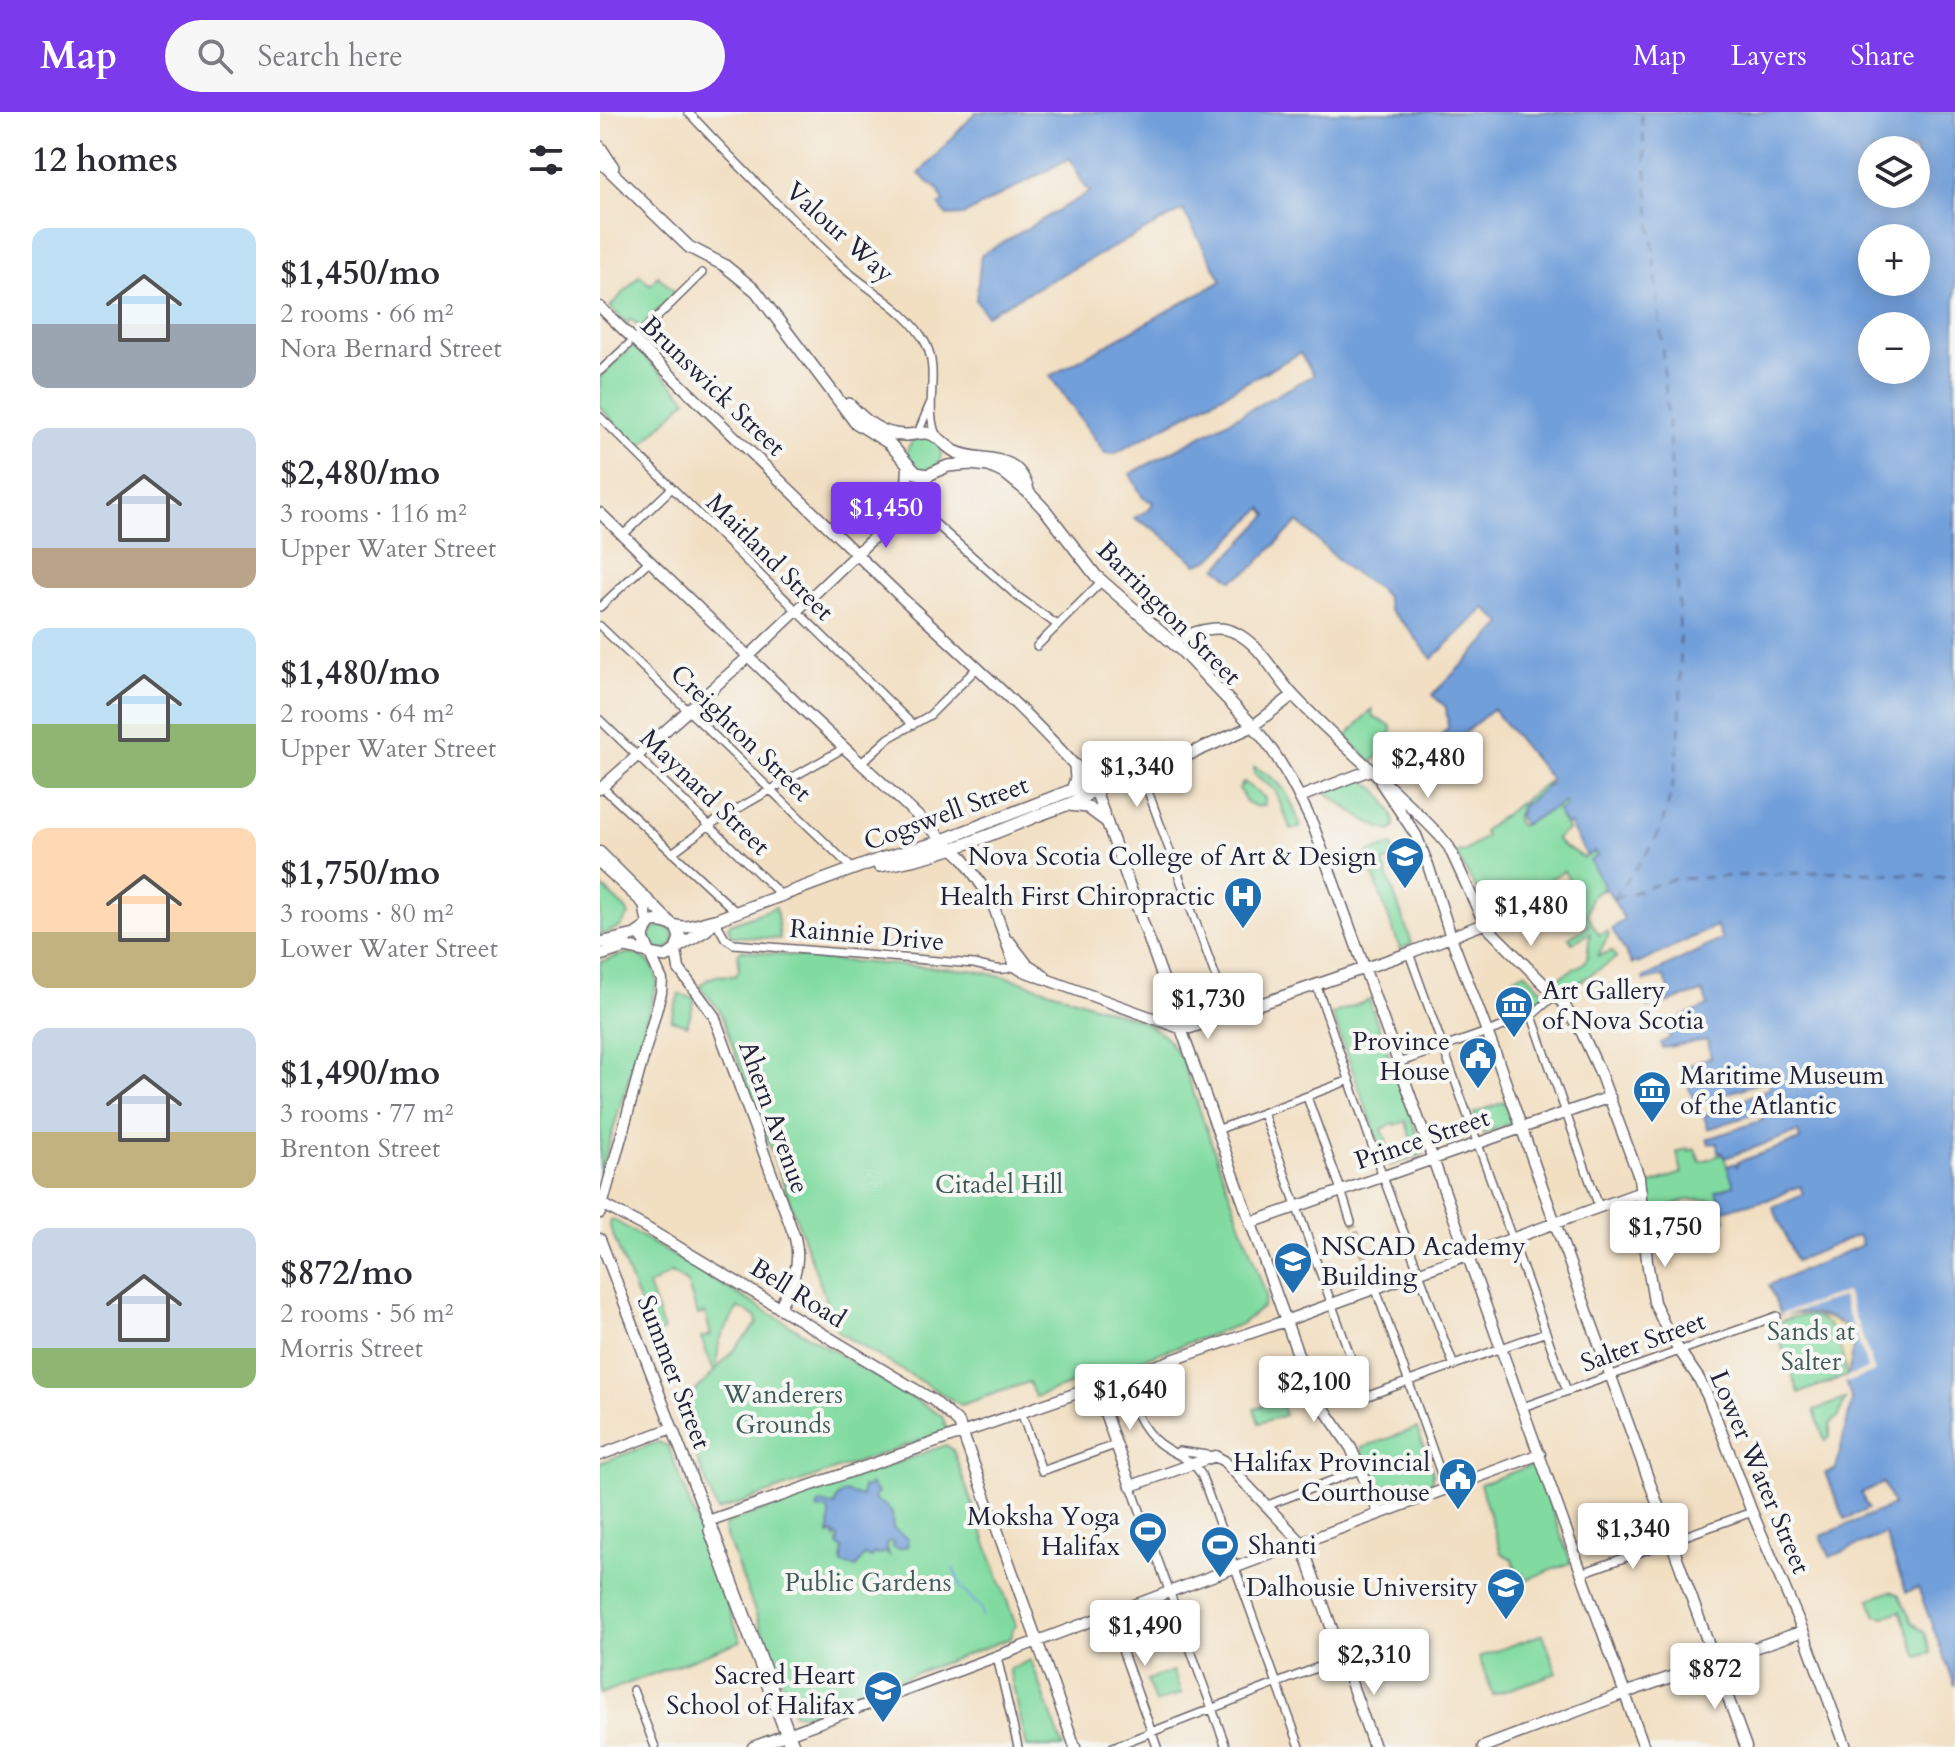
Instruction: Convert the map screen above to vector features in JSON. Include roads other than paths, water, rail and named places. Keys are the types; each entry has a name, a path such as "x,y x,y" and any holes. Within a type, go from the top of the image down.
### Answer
{"main road":[{"path":"600,147 621,182"},
{"path":"600,161 689,247 724,265 756,291 820,375"},
{"name":"Barrington Street","path":"820,375 875,427 898,435 929,434 959,454 989,457 1006,463 1021,477 1028,492"},
{"name":"Barrington Street","path":"820,375 858,425 889,443 906,464 920,474 959,464 989,466 1006,474 1028,492 1101,582 1172,642 1253,726"},
{"path":"906,464 905,446 916,435"},
{"path":"934,472 945,459 940,440"},
{"name":"Cogswell Street","path":"673,924 693,926 856,869 912,861 1072,790 1095,789 1253,726"},
{"path":"1072,790 1076,779 1075,765"},
{"name":"Cogswell Street","path":"948,843 1065,805 1095,789"},
{"path":"1065,805 1087,807 1106,821"},
{"name":"Cogswell Street","path":"677,949 706,930 715,920"},
{"path":"600,943 631,936 658,921 673,924 680,937 677,949 666,957 625,947 600,955"},
{"path":"647,927 643,938 649,953"}],"street":[{"name":"Valour Way","path":"688,112 839,263 903,314 920,334 931,363 932,424 940,440"},
{"path":"600,371 702,273"},
{"name":"Brunswick Street","path":"600,307 631,342 977,668 1075,765 1095,789 1310,1388 1351,1448 1379,1513"},
{"name":"Valour Way","path":"916,435 925,421 932,398"},
{"name":"Maitland Street","path":"600,417 913,725"},
{"path":"906,464 912,501 1017,596 1056,624"},
{"path":"735,911 601,788 689,711 857,554 912,501 920,485 934,472"},
{"path":"623,535 672,488"},
{"path":"600,513 860,764 948,843 984,886 1018,962 1055,982 1180,1028 1201,1026 1486,923"},
{"path":"600,607 649,561"},
{"path":"1037,646 1101,582"},
{"name":"Creighton Street","path":"600,626 856,869"},
{"path":"1172,642 1211,629 1225,629 1253,646 1293,695 1374,774 1416,835 1746,1747"},
{"path":"860,764 889,738 930,715 977,668"},
{"name":"Cogswell Street","path":"1253,726 1293,695"},
{"name":"Maynard Street","path":"600,720 781,895"},
{"path":"1253,726 1267,742 1313,825 1644,1747"},
{"path":"672,853 711,824 844,748"},
{"path":"1141,772 1230,1016"},
{"path":"1300,797 1374,774"},
{"name":"Lower Water Street","path":"1374,774 1446,843 1491,932 1555,995 1582,1033 1636,1163 1654,1302 1669,1335 1701,1384 1803,1631 1846,1747"},
{"path":"600,852 673,924"},
{"path":"600,863 644,904 647,927"},
{"name":"Rainnie Drive","path":"715,920 725,938 734,944 974,964 1002,970 1018,962"},
{"name":"Ahern Avenue","path":"677,949 679,969 714,1016 795,1238 796,1271 779,1308"},
{"path":"601,1206 661,993 662,980 649,953"},
{"path":"1409,953 1567,1391"},
{"path":"1316,984 1383,1177 1454,1366"},
{"path":"1398,1063 1532,1016 1555,995"},
{"path":"1532,1016 1599,1207"},
{"path":"1217,1130 1350,1080"},
{"path":"1307,1097 1351,1222"},
{"name":"Prince Street","path":"1250,1223 1610,1097"},
{"path":"1263,1113 1365,1397 1546,1332"},
{"path":"708,1521 1285,1321 1374,1284 1468,1255 1641,1192"},
{"name":"Bell Road","path":"601,1206 933,1400 952,1414 963,1432"},
{"name":"Summer Street","path":"600,1239 708,1521 708,1531 788,1734 796,1747"},
{"path":"1374,1284 1446,1488"},
{"name":"Salter Street","path":"1523,1407 1777,1316"},
{"path":"1121,1377 1128,1398 1150,1434 1161,1445 1177,1451 1215,1456 1224,1461 1301,1542 1374,1747"},
{"path":"1095,1385 1226,1747"},
{"path":"1021,1412 1042,1471 1115,1445"},
{"path":"600,1455 672,1428"},
{"path":"963,1432 1075,1747"},
{"path":"650,1437 667,1439 679,1445"},
{"path":"1177,1451 1193,1462 1201,1474 1300,1747"},
{"path":"753,1747 1540,1454"},
{"path":"1131,1486 1215,1456"},
{"path":"1268,1505 1362,1469"},
{"path":"701,1504 724,1516"},
{"path":"1582,1573 1752,1512"},
{"path":"1109,1614 1157,1747"},
{"path":"1483,1747 1803,1631"},
{"path":"997,1657 1018,1747"},
{"path":"1113,1747 1342,1658"},
{"path":"633,1690 655,1747"},
{"name":"Summer Street","path":"788,1734 789,1747"}],"water":[{"path":"976,112 1955,112 1955,1686 1918,1588 1906,1592 1885,1534 1830,1557 1821,1536 1893,1505 1883,1483 1861,1493 1868,1509 1845,1519 1825,1473 1836,1469 1852,1400 1846,1383 1854,1347 1846,1326 1832,1318 1802,1312 1781,1315 1769,1285 1862,1245 1858,1235 1796,1261 1773,1207 1803,1194 1800,1186 1767,1200 1723,1210 1716,1191 1734,1185 1727,1166 1735,1163 1737,1166 1738,1162 1800,1140 1798,1132 1725,1158 1722,1152 1718,1153 1717,1143 1709,1144 1707,1139 1763,1120 1761,1112 1708,1129 1704,1116 1770,1088 1768,1080 1695,1104 1685,1077 1690,1075 1687,1066 1711,1057 1707,1040 1662,1048 1661,1043 1670,1038 1667,1030 1657,1032 1656,1028 1708,1006 1703,992 1648,1008 1647,1005 1670,991 1664,976 1644,981 1643,978 1722,939 1716,926 1638,964 1632,964 1612,929 1624,919 1607,889 1601,891 1603,884 1590,861 1597,856 1595,852 1587,856 1569,824 1565,825 1557,811 1566,806 1565,802 1523,825 1519,816 1515,817 1521,812 1521,807 1549,785 1550,778 1493,709 1455,741 1441,735 1448,728 1446,707 1432,695 1503,624 1485,608 1432,659 1408,628 1389,610 1386,597 1379,589 1349,570 1298,522 1250,570 1232,580 1217,568 1268,515 1262,508 1211,559 1197,564 1156,530 1134,518 1150,509 1153,502 1143,498 1130,474 1314,375 1300,353 1114,454 1105,453 1050,376 1222,281 1183,210 986,315 976,300 981,255 1090,192 1070,158 964,215 947,216 939,205 944,202 938,190 919,174"},
{"path":"870,1484 878,1493 875,1501 892,1513 893,1528 907,1539 908,1546 899,1549 893,1547 894,1542 890,1541 885,1547 889,1555 873,1553 872,1558 865,1555 856,1567 842,1564 843,1549 838,1545 839,1538 835,1538 833,1533 829,1535 830,1514 827,1509 818,1510 817,1507 821,1503 834,1506 838,1497 846,1492 861,1497 863,1487 867,1488"}],"waterway":[{"path":"953,1568 962,1589 981,1608 982,1617"}],"tunnel":[{"path":"1351,1222 1373,1281"}],"place":[{"name":"Nova Scotia College of Art & Design","path":"1405,890"},
{"name":"Health First Chiropractic","path":"1243,930"},
{"name":"Art Gallery of Nova Scotia","path":"1514,1039"},
{"name":"Province House","path":"1478,1090"},
{"name":"Maritime Museum of the Atlantic","path":"1652,1124"},
{"name":"NSCAD Academy Building","path":"1293,1295"},
{"name":"Halifax Provincial Courthouse","path":"1458,1511"},
{"name":"Moksha Yoga Halifax","path":"1148,1565"},
{"name":"Shanti","path":"1220,1579"},
{"name":"Dalhousie University","path":"1506,1621"},
{"name":"Sacred Heart School of Halifax","path":"883,1724"}],"park label":[{"name":"Citadel Hill","path":"999,1184"},
{"name":"Sands at Salter","path":"1811,1346"},
{"name":"Wanderers Grounds","path":"783,1409"},
{"name":"Public Gardens","path":"868,1582"}]}
